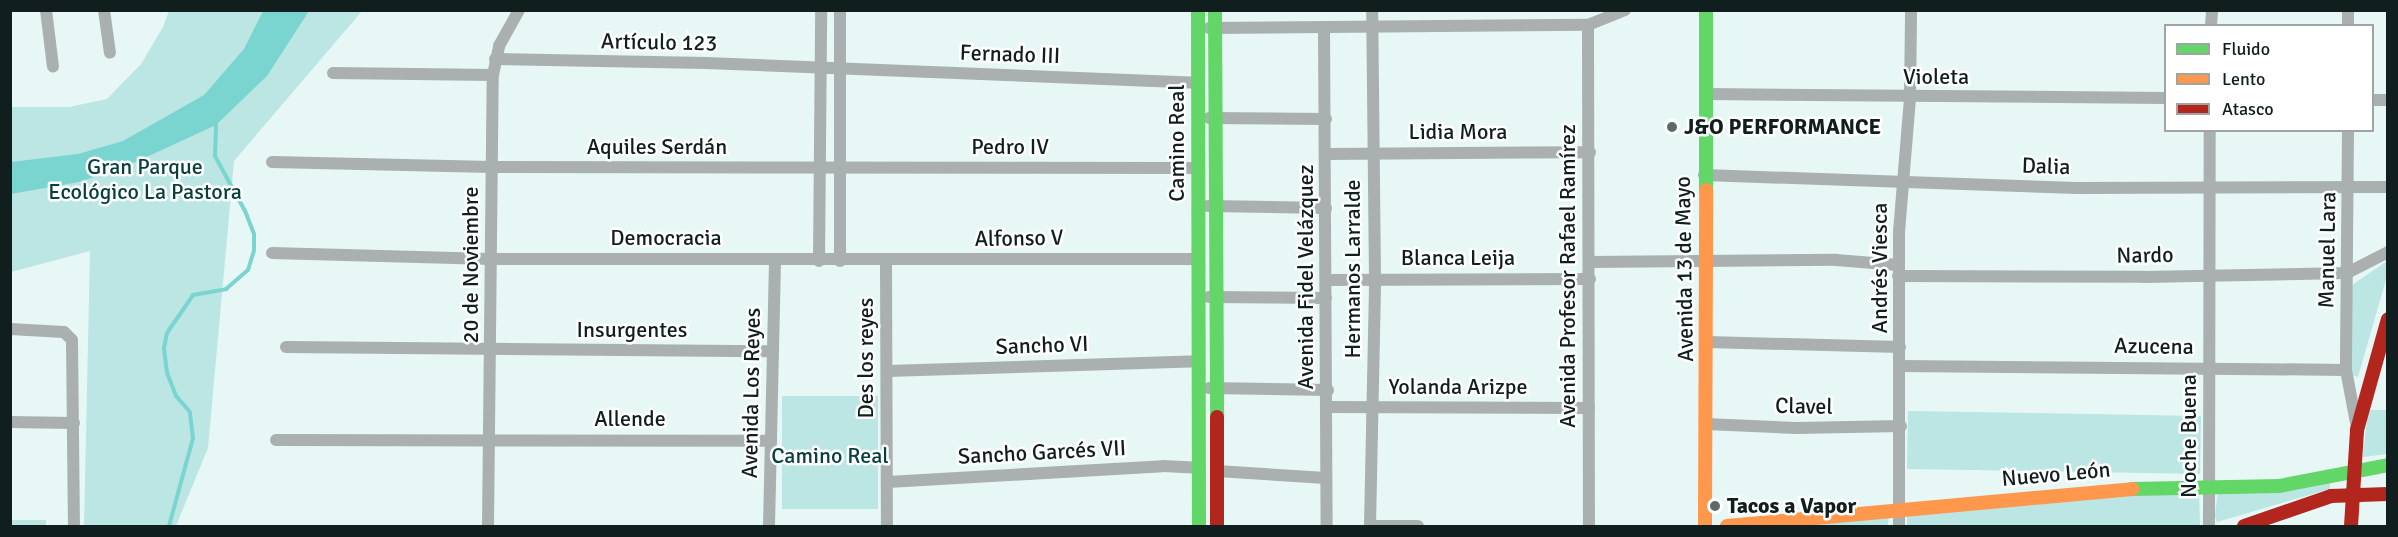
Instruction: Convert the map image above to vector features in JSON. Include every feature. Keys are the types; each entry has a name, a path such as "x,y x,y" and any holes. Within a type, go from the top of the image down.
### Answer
{"street":[{"path":"46,10 53,67"},
{"path":"104,10 110,53"},
{"name":"20 de Noviembre","path":"488,526 494,75 495,59 504,34 519,10"},
{"path":"819,261 822,168 821,10"},
{"path":"840,10 840,261"},
{"name":"Camino Real","path":"1198,10 1199,526"},
{"name":"Camino Real","path":"1215,10 1217,526"},
{"name":"Hermanos Larralde","path":"1370,526 1375,279 1372,10"},
{"path":"1198,28 1588,26 1625,10"},
{"name":"Avenida 13 de Mayo","path":"1705,526 1706,10"},
{"name":"Andrés Viesca","path":"1899,526 1898,270 1902,183 1910,98 1911,10"},
{"name":"Avenida Profesor Rafael Ramírez","path":"1588,26 1589,526"},
{"name":"Avenida Fidel Velázquez","path":"1324,27 1328,390 1327,526"},
{"name":"Artículo 123","path":"495,59 821,68"},
{"name":"Fernado III","path":"821,68 1197,83"},
{"path":"333,73 494,75"},
{"name":"Violeta","path":"1706,94 1910,98 2164,98"},
{"path":"1198,117 1326,119"},
{"name":"Noche Buena","path":"2209,526 2212,275 2208,185 2210,132"},
{"name":"Manuel Lara","path":"2346,370 2348,132"},
{"name":"Lidia Mora","path":"1326,154 1590,152"},
{"name":"Aquiles Serdán","path":"272,162 492,167 822,168"},
{"name":"Pedro IV","path":"822,168 1198,168"},
{"name":"Dalia","path":"1704,176 2077,188 2208,185 2388,187"},
{"path":"1198,206 1326,208"},
{"name":"Nardo","path":"1590,262 1836,260 1898,270 2212,275 2347,273 2388,252"},
{"name":"Democracia","path":"272,253 491,259 840,261"},
{"name":"Alfonso V","path":"840,261 1199,259"},
{"name":"Avenida Los Reyes","path":"769,526 775,260"},
{"name":"Des los reyes","path":"886,261 887,526"},
{"name":"Blanca Leija","path":"1326,280 1590,279"},
{"path":"1198,296 1326,298"},
{"path":"2351,526 2352,473 2357,430 2388,319"},
{"path":"10,329 70,335 74,423 74,526"},
{"path":"1707,342 1900,347"},
{"name":"Insurgentes","path":"286,347 772,351"},
{"name":"Sancho VI","path":"887,371 1198,361"},
{"name":"Azucena","path":"1900,366 2346,370"},
{"path":"2346,370 2357,430"},
{"path":"1199,388 1328,390"},
{"name":"Yolanda Arizpe","path":"1327,407 1589,408"},
{"path":"10,422 74,423"},
{"name":"Clavel","path":"1706,424 1797,428 1900,426"},
{"name":"Allende","path":"276,440 348,438 771,441"},
{"name":"Nuevo León","path":"1727,526 1899,509 2209,486 2279,486 2388,465"},
{"name":"Sancho Garcés VII","path":"888,482 1163,466 1198,468"},
{"path":"1217,471 1326,478"},
{"path":"2244,526 2322,498 2351,493 2388,494"},
{"path":"1370,526 1418,526"}],"green space":[{"name":"Gran Parque Ecológico La Pastora","path":"169,11 362,11 234,161 208,448 176,526 84,526 90,251 11,272 10,107 69,107 107,99 141,64 163,27"},
{"path":"2387,261 2387,276 2358,377 2352,375 2352,285"},
{"name":"Camino Real","path":"782,396 878,396 878,509 782,509"},
{"path":"2368,410 2387,410 2387,454 2363,457"},
{"path":"1908,411 2201,416 2200,474 1907,469"},
{"path":"2330,482 2330,489 2217,522 2215,516 2218,490"},
{"path":"2199,488 2200,526 1907,526 1907,509"},
{"path":"1889,512 1888,526 1753,526"},
{"path":"11,520 46,520 46,526 11,526"}],"water":[{"path":"263,11 309,11 267,76 216,125 127,166 79,182 11,194 11,162 78,154 123,141 204,95 244,49"}],"waterway":[{"path":"169,526 193,438 190,412 176,396 167,373 164,348 167,333 193,295 226,289 248,270 254,250 254,234 245,211 215,156 216,121"}],"traffic: fast":[{"path":"1198,10 1199,526"},
{"path":"1215,10 1217,417"},
{"path":"1706,10 1706,190"},
{"path":"2132,489 2279,486 2388,465"}],"traffic: slow":[{"path":"1705,526 1706,190"},
{"path":"1727,526 2132,489"}],"traffic: jam":[{"path":"2351,526 2357,430 2388,319"},
{"path":"1217,417 1217,526"},
{"path":"2244,526 2331,496 2388,494"}],"place":[{"name":"J&O PERFORMANCE","path":"1672,127"},
{"name":"Tacos a Vapor","path":"1715,506"}]}
